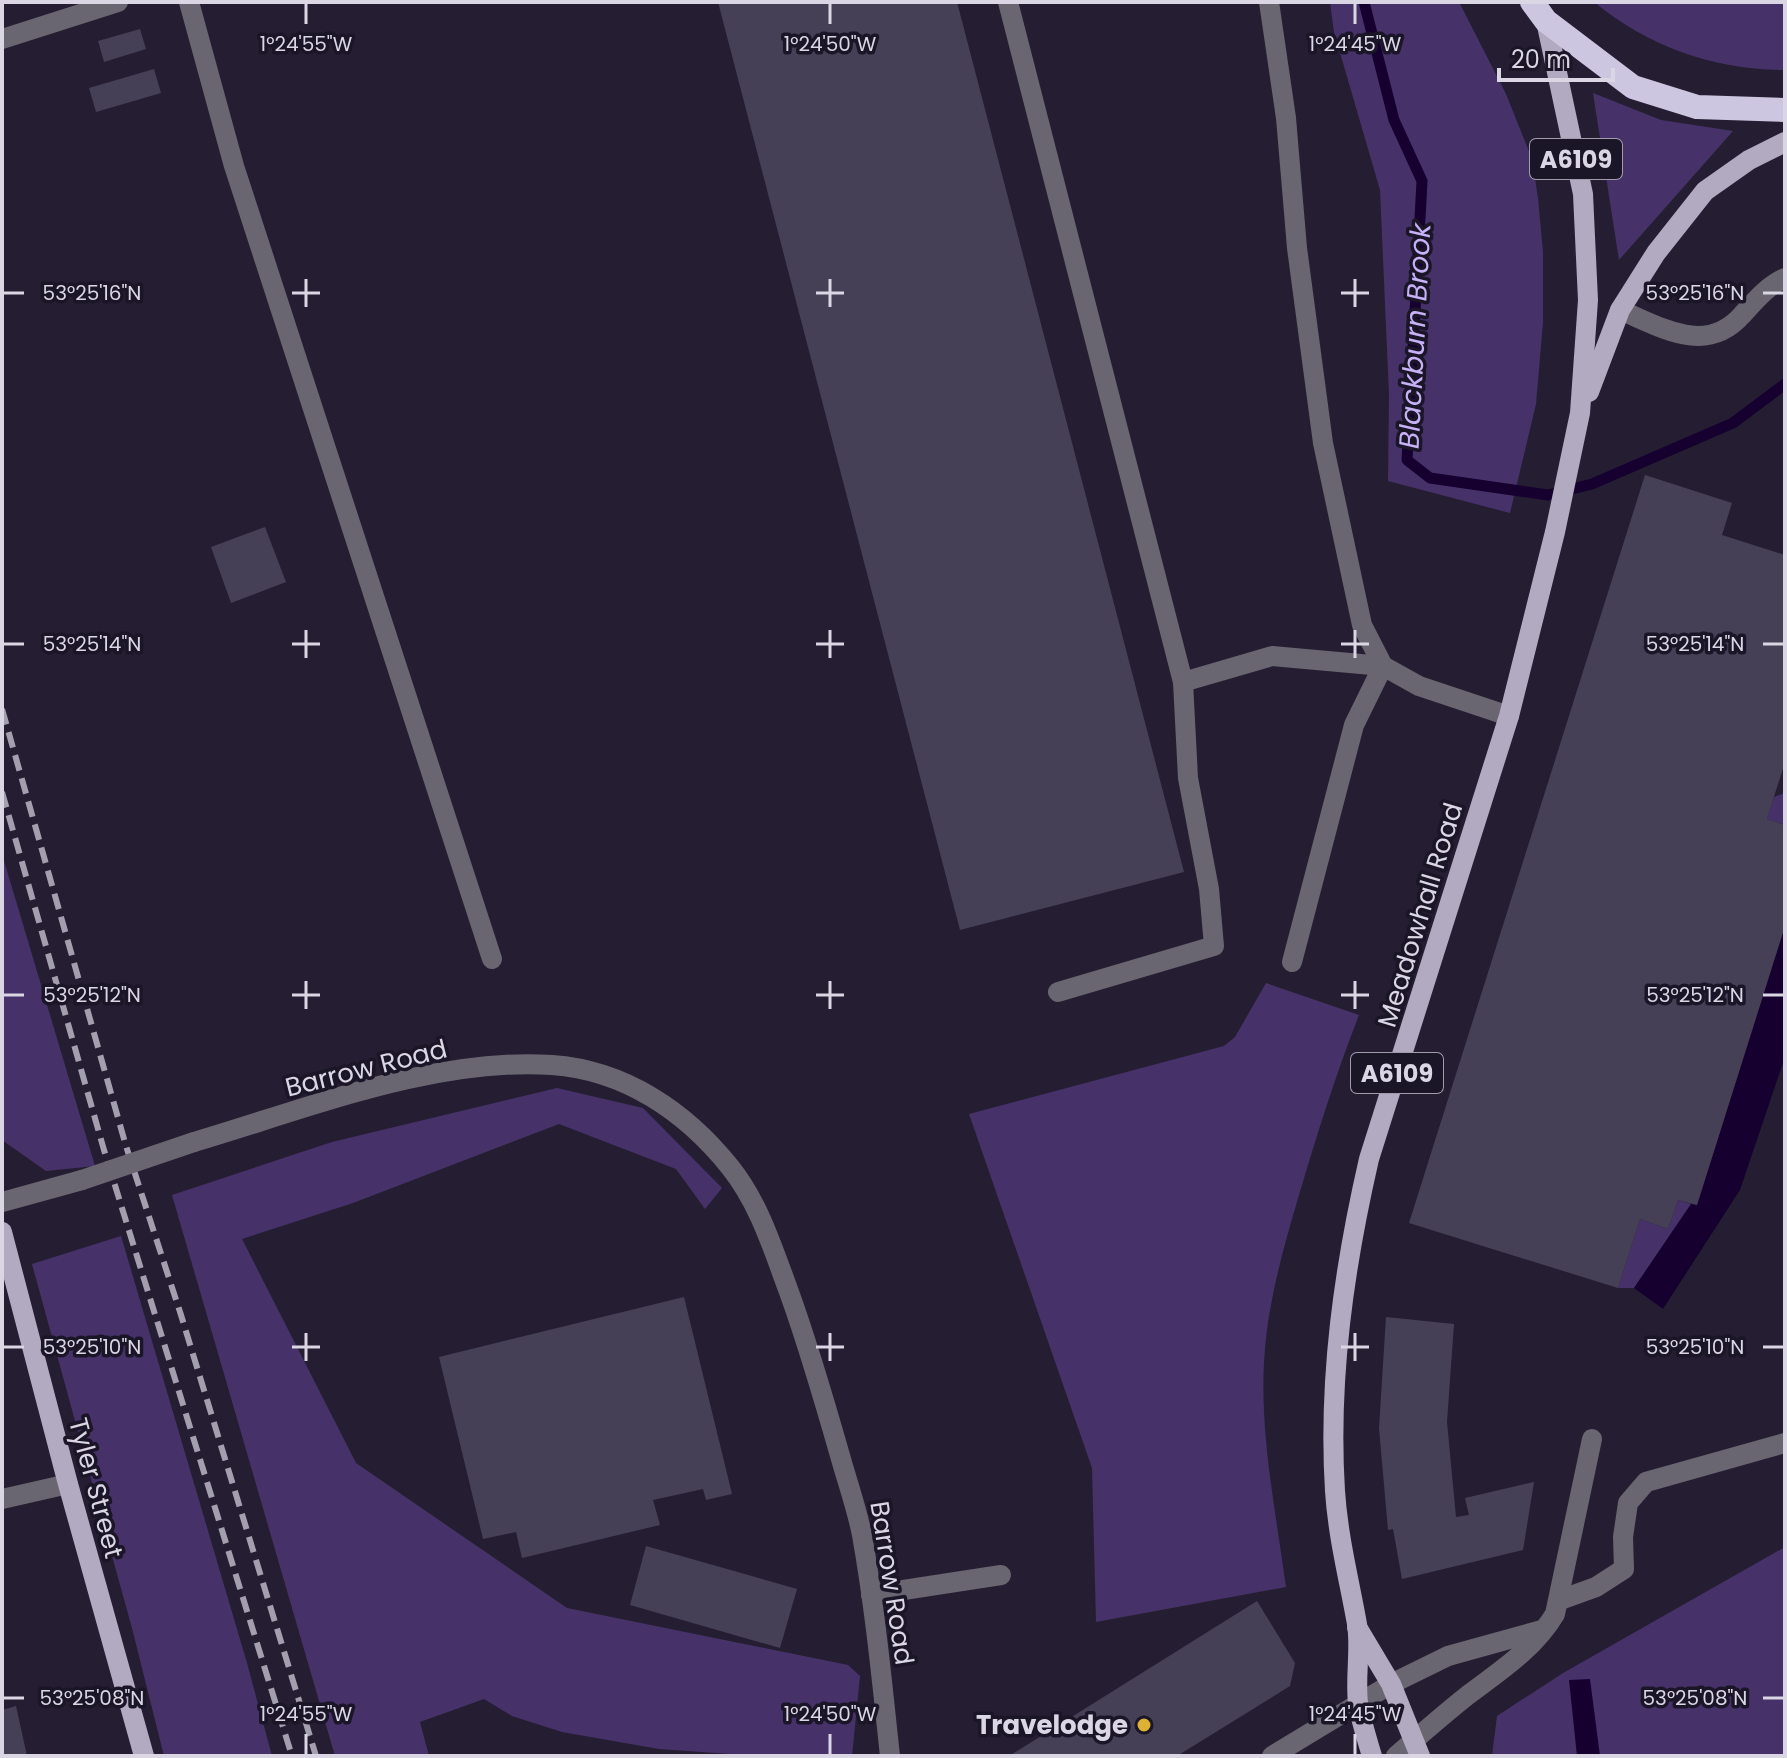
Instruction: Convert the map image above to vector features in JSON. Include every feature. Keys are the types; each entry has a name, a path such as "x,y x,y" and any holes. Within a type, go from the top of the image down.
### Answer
{"highway":[{"path":"1539,12 1633,87 1697,107 1785,110"}],"main road":[{"name":"Meadowhall Road","path":"1372,1756 1358,1703 1357,1627 1346,1575 1335,1493 1333,1426 1345,1272 1369,1159 1509,716 1555,532 1580,413 1588,300 1583,194 1539,12"},
{"name":"Meadowhall Road","path":"1580,413 1620,310 1656,253 1705,191 1749,160 1785,142"},
{"name":"Tyler Street","path":"2,1232 144,1756"},
{"name":"Meadowhall Road","path":"1357,1627 1391,1684 1417,1748"}],"street":[{"path":"2,39 118,2"},
{"path":"189,2 234,166 492,959"},
{"path":"1008,2 1183,682 1188,778 1209,889 1214,946 1058,992"},
{"path":"1269,2 1286,118 1297,248 1323,443 1362,625 1383,666"},
{"path":"1620,310 1683,336 1706,336 1732,326 1759,296 1785,278"},
{"path":"1183,682 1272,656 1383,666 1419,686 1509,716"},
{"path":"1292,962 1354,725 1383,666"},
{"name":"Barrow Road","path":"2,1202 395,1083 479,1068 553,1065 581,1069 623,1081 652,1095 704,1138 749,1194 764,1226 815,1365 862,1532 890,1756"},
{"path":"1396,1756 1417,1748 1467,1696 1506,1668 1546,1629 1560,1600 1592,1439"},
{"path":"1560,1600 1596,1587 1624,1569 1623,1537 1628,1503 1646,1482 1785,1443"},
{"path":"2,1499 68,1484"},
{"path":"871,1595 1001,1575"},
{"path":"1272,1756 1391,1684 1448,1656 1546,1629"}],"shaded area":[{"path":"1330,2 1459,2 1506,94 1532,159 1543,252 1543,322 1536,404 1510,513 1388,481 1389,394 1380,190 1334,32"},
{"path":"1594,2 1785,2 1785,70 1733,66 1684,53 1637,32"},
{"path":"1593,93 1661,120 1733,131 1619,260"},
{"path":"1785,793 1785,825 1767,819 1774,797"},
{"path":"2,854 95,1166 46,1171 2,1140"},
{"path":"1785,926 1785,1057 1740,1190 1663,1309 1634,1288 1691,1204 1697,1205"},
{"path":"1266,983 1359,1015 1327,1104 1293,1215 1268,1319 1264,1418 1286,1587 1096,1622 1092,1468 969,1114 1224,1046 1235,1037"},
{"path":"557,1088 643,1108 722,1188 705,1209 676,1169 559,1124 353,1203 242,1239 356,1463 567,1608 848,1665 860,1676 852,1756 759,1756 659,1749 562,1732 512,1716 484,1699 420,1722 429,1756 335,1756 172,1195 332,1142"},
{"path":"1678,1200 1691,1204 1634,1288 1618,1288 1640,1219 1668,1229"},
{"path":"121,1236 272,1756 164,1756 32,1264"},
{"path":"1785,1547 1785,1756 1492,1756 1497,1716 1563,1673"},
{"path":"1590,1679 1600,1756 1577,1756 1569,1680"}],"building":[{"path":"718,2 957,2 1184,872 960,930"},
{"path":"140,29 146,49 104,62 98,41"},
{"path":"154,69 161,93 96,112 89,88"},
{"path":"1645,475 1732,503 1722,535 1785,555 1785,762 1767,819 1785,825 1785,926 1697,1205 1678,1200 1668,1229 1640,1219 1618,1288 1409,1223"},
{"path":"265,527 286,582 231,603 211,547"},
{"path":"684,1297 732,1494 706,1500 703,1489 653,1500 660,1525 522,1558 516,1532 483,1539 439,1357"},
{"path":"1386,1317 1454,1324 1447,1422 1456,1517 1469,1515 1465,1498 1534,1482 1523,1550 1402,1579 1393,1529 1388,1530 1379,1428"},
{"path":"646,1546 797,1589 780,1648 630,1605"},
{"path":"1257,1601 1295,1663 1290,1686 1177,1756 1009,1756"},
{"path":"16,1706 27,1756 2,1756 2,1710"}],"waterway":[{"name":"Blackburn Brook","path":"1364,2 1394,120 1422,181 1407,460 1430,478 1548,495 1592,484 1733,423 1785,384"}],"railway":[{"path":"2,709 126,1146 316,1756"},
{"path":"2,792 104,1150 292,1756"}],"place":[{"name":"Travelodge","path":"1144,1725"}]}
